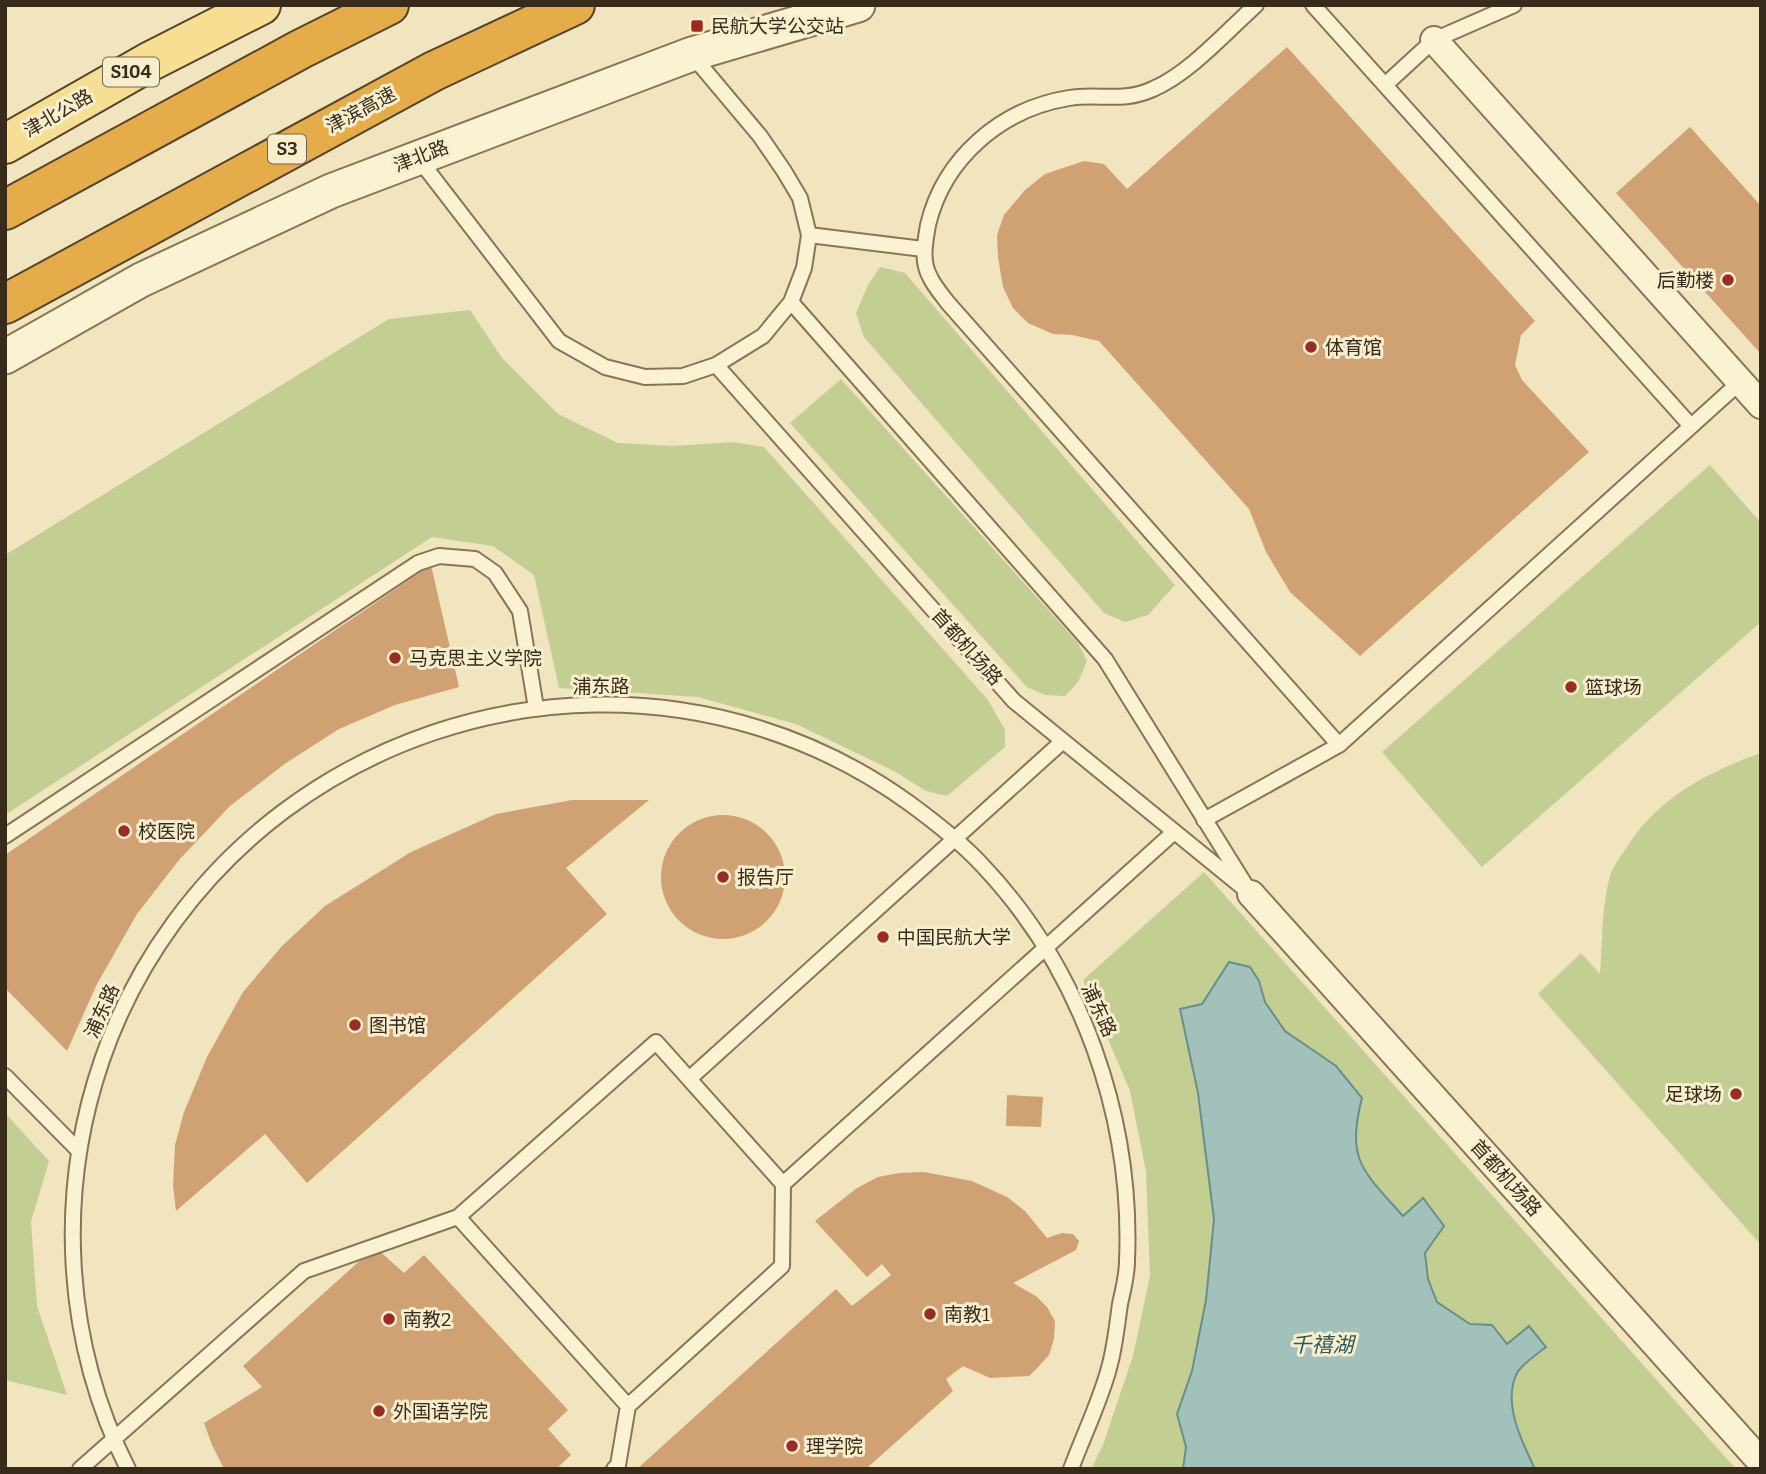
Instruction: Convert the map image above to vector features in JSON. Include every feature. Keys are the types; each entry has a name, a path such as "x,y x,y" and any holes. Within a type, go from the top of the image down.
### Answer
{"highway":[{"path":"5,210 301,49 389,5"},
{"name":"津滨高速","path":"5,304 434,71 575,5"}],"main road":[{"name":"津北公路","path":"5,123 143,44 219,5"},
{"name":"津北公路","path":"5,144 149,62 261,5"}],"street":[{"name":"津北路","path":"5,357 141,280 331,191 692,54 858,5"},
{"path":"1434,40 1761,405"},
{"name":"首都机场路","path":"1251,894 1761,1462"}],"lane":[{"path":"1256,5 1184,69 1153,89 1115,99 1070,98 1021,112 984,134 952,168 932,211 923,249 929,276 948,303 1339,746"},
{"path":"1313,5 1691,426"},
{"path":"1385,85 1434,40 1514,5"},
{"path":"418,157 559,341 605,368 645,377 683,376 716,365 763,336 791,302 804,268 809,235 800,198 785,171 760,136 692,54"},
{"path":"809,235 923,249"},
{"name":"首都机场路","path":"791,302 1105,659 1251,894"},
{"name":"首都机场路","path":"716,365 1014,701 1251,894"},
{"path":"1204,820 1339,746 1740,382"},
{"path":"5,836 418,563 439,556 475,559 495,573 520,611 536,708"},
{"name":"浦东路","path":"128,1469 114,1438 88,1361 75,1292 72,1221 79,1151 98,1071 119,1016 172,924 234,853 270,822 298,801 358,764 390,748 456,724 536,708 596,704 666,708 736,721 813,748 866,775 924,814 981,864 1046,948 1098,1054 1123,1158 1127,1264 1109,1370 1071,1469"},
{"path":"689,1079 1063,741"},
{"path":"783,1184 1173,833"},
{"path":"80,1469 304,1271 458,1217 656,1042 783,1184 782,1266 628,1406 618,1465 614,1469"},
{"path":"5,1076 79,1151"},
{"path":"458,1217 628,1406"}],"green space":[{"path":"880,267 905,273 1175,585 1148,615 1125,622 1104,613 864,337 856,313 868,285"},
{"path":"470,310 502,358 558,414 618,443 674,446 732,442 764,447 988,700 1005,730 1005,747 947,796 926,791 894,771 796,724 698,697 559,688 534,575 493,546 432,537 5,815 5,555 389,319"},
{"path":"841,379 1078,643 1087,661 1078,682 1065,696 1045,695 1027,687 790,423"},
{"name":"篮球场","path":"1710,465 1761,523 1761,622 1482,867 1382,752"},
{"path":"1761,753 1761,1245 1538,994 1581,953 1600,974 1604,911 1611,873 1637,832 1651,816 1702,779"},
{"path":"1204,872 1736,1469 1091,1469 1103,1445 1133,1356 1150,1276 1146,1171 1130,1091 1083,980"},
{"path":"5,1113 49,1161 31,1222 37,1306 67,1395 5,1380"}],"water":[{"name":"千禧湖","path":"1229,962 1250,967 1259,981 1265,1002 1285,1031 1336,1066 1362,1098 1356,1137 1357,1151 1368,1176 1403,1216 1423,1198 1444,1226 1425,1253 1428,1279 1437,1302 1470,1324 1492,1325 1507,1344 1529,1326 1546,1347 1519,1370 1513,1385 1516,1422 1535,1469 1183,1469 1186,1447 1177,1414 1192,1371 1206,1300 1214,1219 1198,1093 1180,1009 1202,1004"}],"building":[{"name":"体育馆","path":"1287,47 1535,321 1521,335 1515,365 1522,380 1589,452 1360,656 1290,592 1266,552 1249,509 1099,341 1053,334 1028,323 1013,308 1003,287 998,257 997,235 1004,215 1025,190 1045,174 1084,161 1104,164 1127,189"},
{"name":"后勤楼","path":"1690,127 1761,206 1761,354 1616,193"},
{"name":"校医院","path":"431,565 459,687 395,705 339,729 286,763 230,806 179,860 137,914 97,984 67,1051 5,988 5,855"},
{"name":"图书馆","path":"572,800 649,800 566,868 607,914 307,1183 265,1134 176,1211 173,1186 175,1145 184,1112 207,1057 243,992 282,946 325,906 411,852 496,814"},
{"name":"报告厅","path":"723,815 747,820 767,833 780,853 785,877 780,901 767,921 747,934 723,939 699,934 679,921 666,901 661,877 666,853 679,833 699,820"},
{"path":"1007,1095 1043,1097 1041,1127 1006,1126"},
{"name":"南教1","path":"924,1172 972,1181 1007,1197 1025,1211 1047,1238 1062,1233 1073,1234 1079,1241 1076,1250 1013,1283 1036,1296 1047,1307 1055,1321 1054,1339 1049,1355 1039,1366 1029,1376 990,1378 963,1366 946,1379 953,1391 866,1469 637,1469 836,1289 852,1306 891,1275 882,1264 867,1277 815,1221 857,1188 878,1177"},
{"name":"南教2","path":"375,1247 404,1273 424,1255 568,1410 548,1429 571,1455 556,1469 224,1469 204,1423 262,1387 243,1366"}],"place":[{"name":"民航大学公交站","path":"697,26"},
{"name":"后勤楼","path":"1728,280"},
{"name":"体育馆","path":"1311,347"},
{"name":"马克思主义学院","path":"395,658"},
{"name":"篮球场","path":"1571,687"},
{"name":"校医院","path":"124,831"},
{"name":"报告厅","path":"723,877"},
{"name":"中国民航大学","path":"883,937"},
{"name":"图书馆","path":"355,1025"},
{"name":"足球场","path":"1736,1094"},
{"name":"南教1","path":"930,1314"},
{"name":"南教2","path":"389,1319"},
{"name":"外国语学院","path":"379,1411"},
{"name":"理学院","path":"792,1446"}]}
